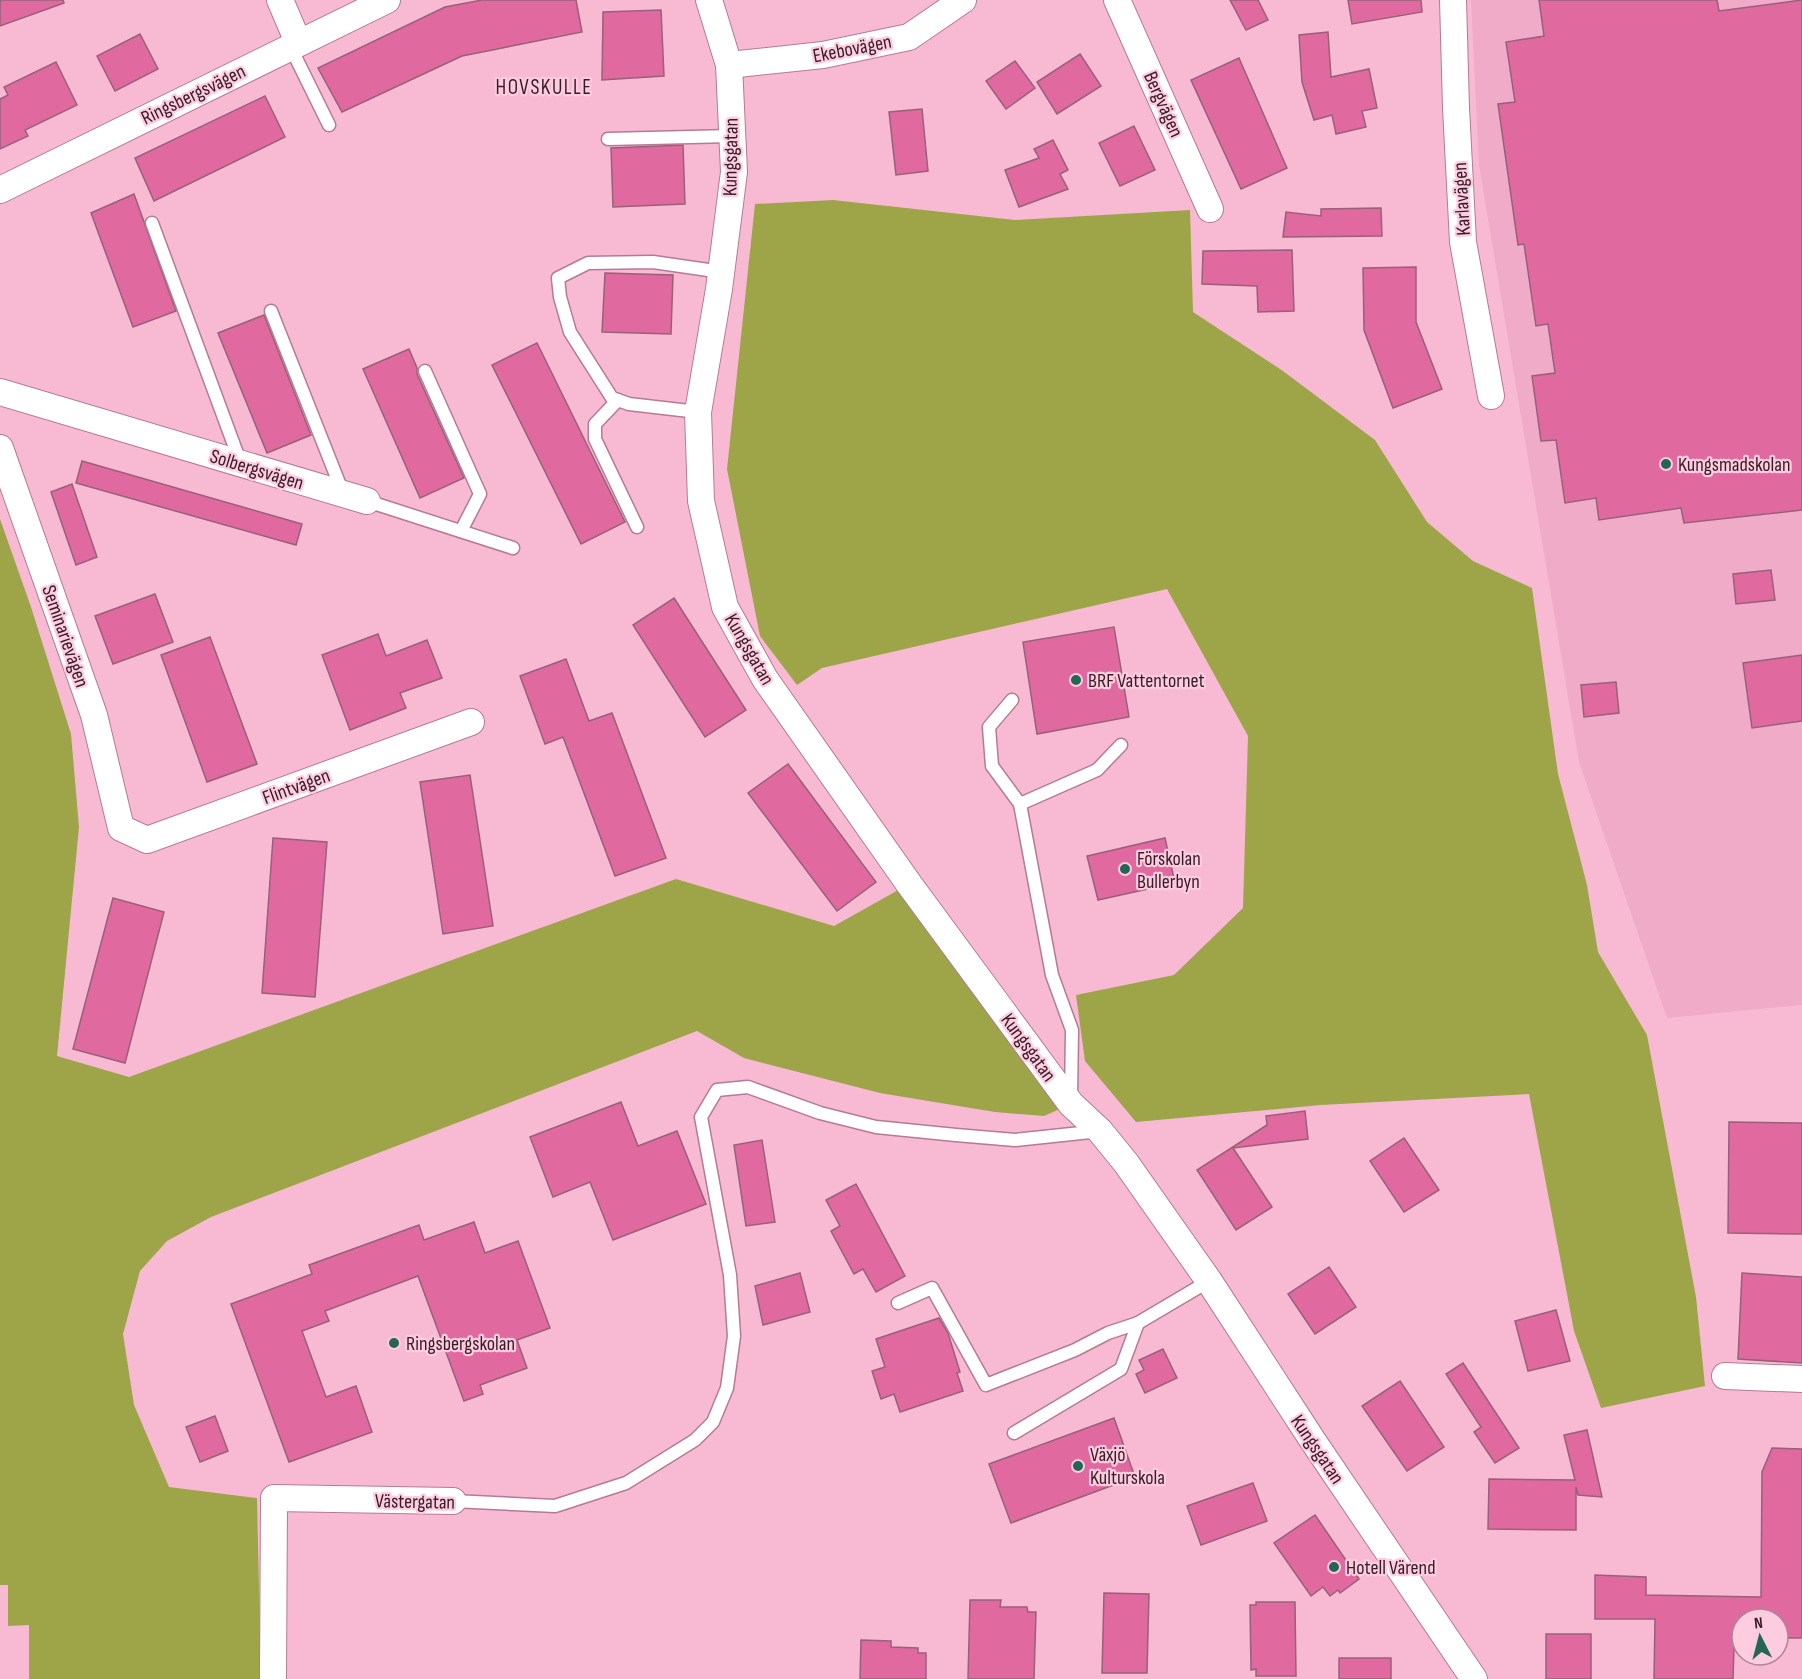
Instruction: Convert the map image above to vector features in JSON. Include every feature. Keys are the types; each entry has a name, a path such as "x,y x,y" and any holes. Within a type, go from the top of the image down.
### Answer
{"street":[{"path":"280,0 294,44"},
{"name":"Ringsbergsvägen","path":"0,190 387,0"},
{"name":"Kungsgatan","path":"709,0 729,65 734,172 722,272 698,412 701,501 725,607 765,679 905,879 1071,1104 1100,1131 1126,1163 1209,1281 1294,1414 1473,1679"},
{"name":"Ekebovägen","path":"729,65 823,55 909,37 963,0"},
{"name":"Bergvägen","path":"1117,0 1209,209"},
{"name":"Karlavägen","path":"1453,0 1463,242 1491,396"},
{"name":"Solbergsvägen","path":"0,392 355,498"},
{"name":"Seminarievägen","path":"0,448 94,715 121,828"},
{"name":"Flintvägen","path":"121,828 147,840 471,722"},
{"path":"1725,1376 1802,1379"},
{"name":"Västergatan","path":"273,1679 273,1498 453,1501"}],"lane":[{"path":"294,44 329,125"},
{"path":"608,139 732,136"},
{"path":"152,223 240,464"},
{"path":"698,412 629,404 612,398 570,332 560,297 558,278 588,263 653,262 722,272"},
{"path":"271,311 355,498"},
{"path":"425,371 480,494 461,531"},
{"path":"618,400 595,424 595,440 637,527"},
{"name":"Solbergsvägen","path":"355,498 513,548"},
{"path":"1012,700 989,727 992,766 1020,804 1052,975 1072,1030 1071,1104"},
{"path":"1020,804 1097,770 1121,746"},
{"name":"Västergatan","path":"453,1501 555,1506 626,1483 694,1440 713,1422 727,1388 734,1336 730,1275 702,1117 717,1090 748,1087 820,1113 876,1127 1015,1140 1100,1131"},
{"path":"898,1303 932,1288 986,1385 1075,1350 1108,1333 1138,1323 1209,1281"},
{"path":"1014,1433 1121,1369 1138,1323"}],"shaded area":[{"name":"Kungsmadskolan","path":"1471,0 1802,0 1802,1005 1667,1018 1579,762 1479,165"}],"green space":[{"path":"833,200 1015,220 1190,210 1193,312 1283,371 1375,440 1427,522 1473,561 1532,588 1558,774 1587,885 1598,952 1647,1035 1696,1297 1705,1386 1601,1408 1574,1331 1529,1094 1321,1105 1136,1122 1085,1061 1076,995 1174,975 1243,908 1248,736 1167,589 822,668 797,685 760,636 727,469 755,204"},
{"path":"0,519 31,607 71,734 79,827 57,1056 129,1077 676,879 834,926 909,884 1071,1104 1044,1116 995,1112 880,1093 744,1058 697,1031 211,1217 167,1241 140,1271 123,1334 134,1405 169,1487 257,1498 261,1679 29,1679 29,1625 8,1626 8,1585 0,1585"}],"building":[{"path":"0,0 63,0 64,3 0,26"},
{"path":"482,0 576,0 582,32 462,56 342,112 318,68 445,7"},
{"path":"1230,0 1258,0 1268,20 1246,30"},
{"path":"1348,0 1421,0 1422,12 1352,24"},
{"path":"1539,0 1717,0 1719,11 1802,0 1802,510 1684,523 1681,508 1599,520 1596,498 1565,503 1556,440 1541,441 1532,376 1555,373 1548,324 1536,326 1524,244 1518,245 1498,104 1515,102 1506,42 1544,36"},
{"path":"661,10 664,76 602,80 603,12"},
{"path":"1328,32 1331,77 1369,69 1377,108 1362,111 1366,127 1336,134 1332,115 1314,120 1302,82 1299,35"},
{"path":"140,34 158,69 115,91 97,56"},
{"path":"1080,54 1101,86 1057,114 1037,82"},
{"path":"1239,58 1287,168 1241,189 1191,80"},
{"path":"1015,61 1035,88 1006,109 986,81"},
{"path":"56,62 77,105 25,130 28,136 0,149 0,99 8,95 4,87"},
{"path":"265,96 285,137 154,201 135,158"},
{"path":"922,109 928,171 896,175 889,112"},
{"path":"1134,126 1155,170 1120,186 1099,143"},
{"path":"1053,140 1068,170 1060,174 1068,189 1019,207 1005,170 1039,158 1034,149"},
{"path":"683,145 685,204 613,207 611,148"},
{"path":"134,194 176,311 133,327 91,213"},
{"path":"1381,208 1382,236 1283,237 1286,212 1321,216 1321,209"},
{"path":"1292,250 1294,311 1258,312 1257,286 1202,284 1203,251"},
{"path":"1416,267 1416,322 1442,389 1393,408 1364,330 1363,268"},
{"path":"605,273 673,275 671,334 602,332"},
{"path":"264,315 311,435 267,453 218,333"},
{"path":"537,343 625,522 581,544 492,365"},
{"path":"409,349 417,368 417,374 464,478 420,498 363,369"},
{"path":"82,461 302,524 296,545 76,483"},
{"path":"72,484 97,557 76,565 51,492"},
{"path":"1771,570 1775,600 1736,604 1733,574"},
{"path":"155,594 173,642 113,664 95,616"},
{"path":"674,598 746,710 705,737 633,625"},
{"name":"BRF Vattentornet","path":"1114,627 1129,717 1037,734 1023,642"},
{"path":"378,634 386,656 427,640 442,678 400,693 406,708 350,730 322,655"},
{"path":"210,637 257,764 207,782 161,655"},
{"path":"1802,655 1802,721 1752,728 1743,663"},
{"path":"566,659 589,721 612,713 666,858 615,876 563,737 545,744 520,676"},
{"path":"1616,682 1619,713 1584,717 1581,685"},
{"path":"788,764 876,882 837,911 748,793"},
{"path":"470,775 493,926 443,934 420,782"},
{"path":"273,838 327,842 315,997 262,993"},
{"path":"1165,838 1175,883 1098,900 1087,856"},
{"path":"113,898 164,912 125,1063 73,1049"},
{"path":"621,1102 638,1146 677,1131 706,1204 613,1240 590,1182 553,1197 530,1137"},
{"path":"1305,1111 1308,1139 1233,1148 1272,1207 1236,1230 1197,1170 1267,1125 1266,1116"},
{"path":"1729,1122 1802,1123 1802,1234 1728,1233"},
{"path":"1404,1138 1439,1190 1404,1212 1370,1161"},
{"path":"762,1140 775,1222 746,1226 734,1145"},
{"path":"856,1184 905,1276 876,1292 863,1269 854,1274 831,1231 840,1226 826,1200"},
{"path":"474,1222 485,1253 518,1241 550,1328 517,1340 527,1368 480,1385 483,1394 464,1401 418,1276 325,1311 329,1321 302,1331 326,1397 356,1386 372,1432 289,1462 231,1304 312,1274 309,1265 419,1225 424,1240"},
{"path":"1329,1267 1356,1307 1315,1334 1288,1294"},
{"path":"800,1273 810,1312 763,1325 755,1286"},
{"path":"1742,1273 1802,1277 1802,1363 1738,1359"},
{"path":"1556,1310 1570,1361 1528,1371 1515,1321"},
{"path":"939,1318 948,1333 960,1372 957,1373 963,1391 900,1412 894,1394 881,1399 872,1371 885,1367 876,1339"},
{"path":"1163,1349 1177,1378 1145,1393 1136,1374 1144,1370 1139,1360"},
{"path":"1463,1363 1519,1448 1495,1463 1474,1432 1481,1427 1446,1374"},
{"path":"1400,1381 1444,1447 1407,1471 1362,1406"},
{"path":"215,1416 228,1451 200,1462 186,1427"},
{"path":"1114,1418 1135,1477 1011,1523 989,1464"},
{"path":"1587,1430 1602,1497 1578,1495 1576,1487 1576,1530 1488,1529 1489,1479 1575,1480 1564,1435"},
{"path":"1772,1448 1802,1449 1802,1638 1790,1638 1790,1607 1730,1607 1730,1667 1733,1667 1733,1679 1654,1679 1655,1619 1595,1619 1595,1575 1646,1577 1646,1595 1761,1597 1762,1472"},
{"path":"1253,1483 1267,1521 1201,1545 1187,1506"},
{"path":"1315,1515 1359,1579 1340,1593 1338,1590 1330,1596 1323,1587 1311,1596 1274,1543"},
{"path":"1104,1593 1149,1594 1147,1673 1102,1673"},
{"path":"970,1600 1001,1600 1000,1607 1027,1607 1028,1612 1036,1612 1034,1679 968,1679"},
{"path":"1256,1602 1295,1602 1296,1676 1256,1676 1256,1669 1251,1670 1250,1605 1256,1605"},
{"path":"1546,1634 1591,1634 1591,1679 1546,1679"},
{"path":"861,1640 891,1641 891,1647 918,1648 918,1653 926,1653 926,1679 860,1679"},
{"path":"1339,1658 1391,1658 1391,1679 1339,1679"}],"place":[{"name":"Kungsmadskolan","path":"1666,464"},
{"name":"BRF Vattentornet","path":"1076,680"},
{"name":"Förskolan Bullerbyn","path":"1125,869"},
{"name":"Ringsbergskolan","path":"394,1343"},
{"name":"Växjö Kulturskola","path":"1078,1466"},
{"name":"Hotell Värend","path":"1334,1567"}],"district":[{"name":"HOVSKULLE","path":"544,87"}]}
